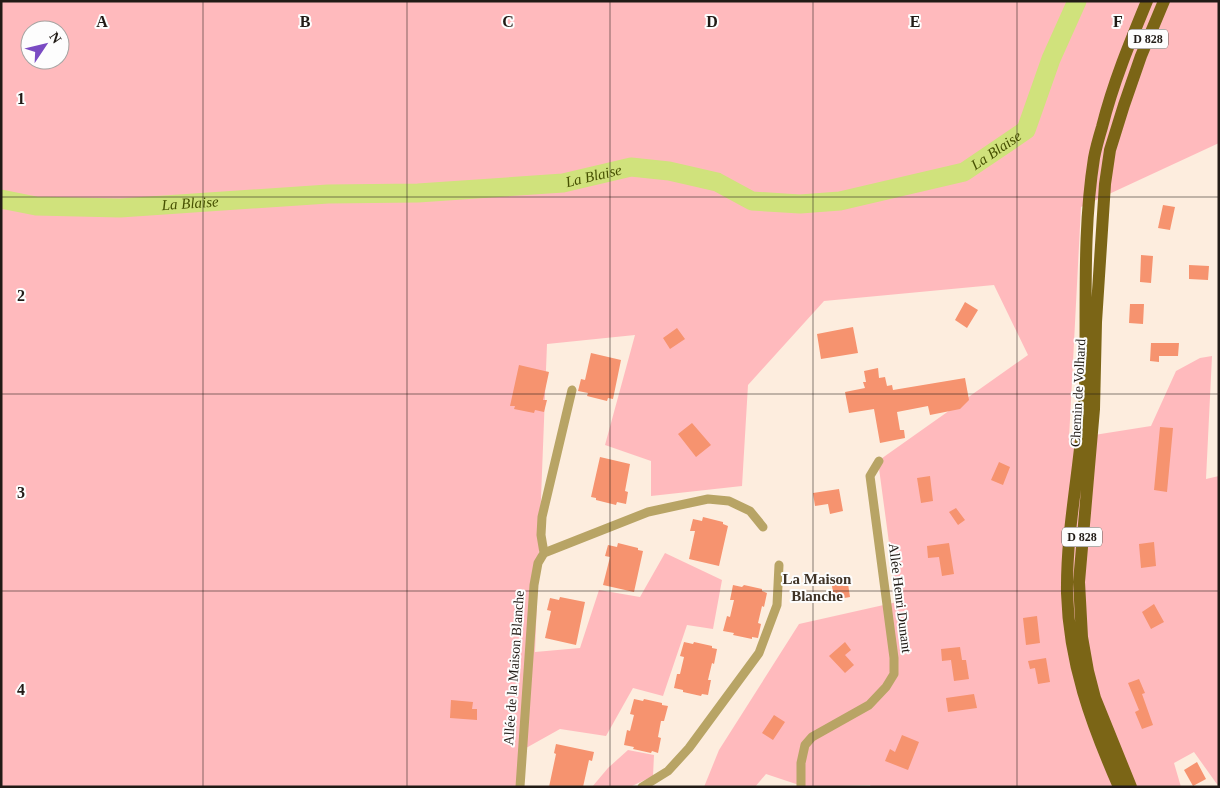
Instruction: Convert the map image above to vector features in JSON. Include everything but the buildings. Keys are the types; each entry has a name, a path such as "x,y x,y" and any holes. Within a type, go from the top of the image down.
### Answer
{"main road":[{"name":"Chemin de Volhard","path":"1119,787 1102,750 1080,684 1069,622 1068,569 1084,397 1087,216 1094,156 1115,80 1147,1"},
{"name":"Chemin de Volhard","path":"1130,787 1095,698 1088,671 1082,637 1079,582 1094,409 1097,314 1105,184 1110,150 1124,105 1141,56 1164,1"}],"street":[{"path":"572,390 542,517 541,535 544,553 648,512 708,499 728,501 750,512 763,527"},
{"name":"Allée Henri Dunant","path":"801,787 801,763 805,745 812,737 869,705 886,687 894,674 894,658 870,476 879,460"},
{"name":"Allée de la Maison Blanche","path":"520,787 534,584 538,564 544,553"},
{"path":"642,787 668,771 689,748 760,653 777,605 779,565"}],"shaded area":[{"path":"1,1 1219,1 1219,143 1081,207 1069,439 1151,426 1176,371 1200,358 1212,356 1206,479 1219,476 1219,787 1194,752 1174,763 1181,787 871,787 870,785 805,787 766,774 755,787 704,787 719,750 799,624 897,602 878,461 1028,355 994,285 824,301 748,385 742,486 651,496 651,461 605,445 635,335 547,344 535,652 580,648 599,590 640,597 665,553 722,580 713,629 687,625 663,696 633,688 606,736 560,729 526,748 517,787 1,787"},
{"path":"628,750 654,755 653,776 630,787 592,787 608,768"}],"waterway":[{"name":"La Blaise","path":"1,199 36,206 120,208 328,194 418,193 563,183 631,167 669,171 717,182 752,201 800,204 840,201 964,172 1026,130 1051,59 1077,1"}],"district":[{"name":"La Maison Blanche","path":"817,588"}]}
